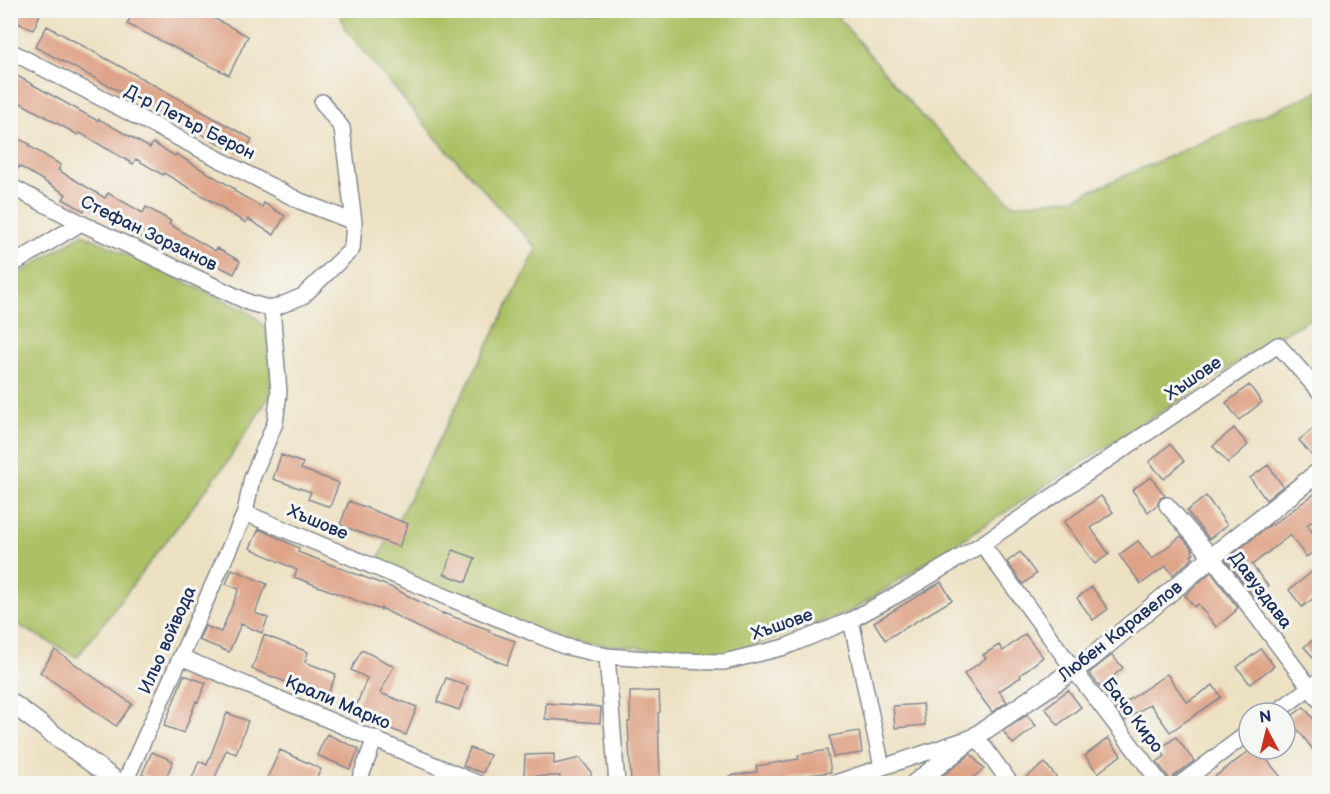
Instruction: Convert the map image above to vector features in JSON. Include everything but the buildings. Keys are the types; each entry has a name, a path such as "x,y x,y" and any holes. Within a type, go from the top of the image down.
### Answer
{"street":[{"name":"Д-р Петър Берон","path":"10,51 300,201 354,222"},
{"path":"272,309 303,296 352,249 354,222 342,128 322,102"},
{"name":"Стефан Зорзанов","path":"10,186 81,223 250,303 272,309"},
{"path":"10,266 81,223"},
{"name":"Ильо войвода","path":"122,783 182,657 245,513 252,478 275,423 279,392 272,309"},
{"name":"Хъшове","path":"245,513 564,646 607,656 724,662 785,647 852,620 913,586 982,544 1278,345 1320,392"},
{"name":"Любен Каравелов","path":"914,783 976,736 1090,659 1320,471"},
{"name":"Давуздава","path":"1167,505 1314,684 1320,701"},
{"name":"Бачо Киро","path":"982,544 1074,670 1161,783"},
{"path":"852,620 882,767"},
{"path":"607,656 617,783"},
{"name":"Крали Марко","path":"182,657 479,783"},
{"path":"1291,701 1314,684"},
{"path":"10,702 122,783"},
{"path":"832,783 976,736 1011,783"},
{"path":"358,783 375,738"},
{"path":"1180,783 1237,741"}],"green space":[{"path":"339,11 833,11 921,115 1013,205 1074,198 1319,91 1319,314 1279,336 848,613 726,654 567,642 376,563 537,249 437,139 345,29"},
{"path":"83,234 245,310 259,320 268,333 272,394 225,465 77,657 11,621 11,279"}]}
